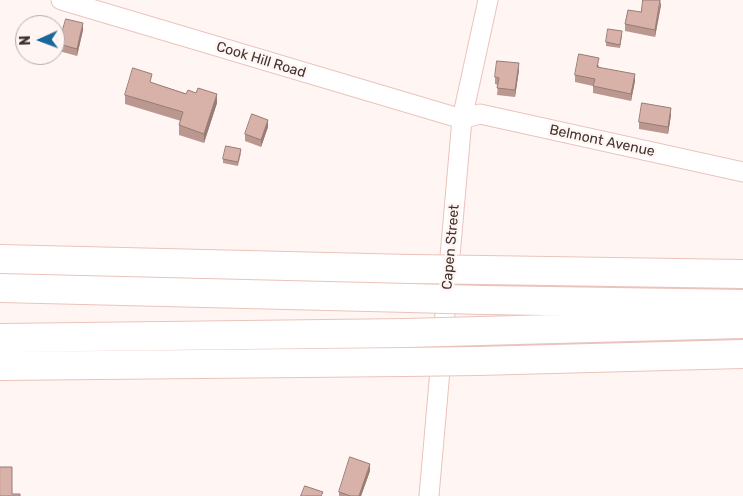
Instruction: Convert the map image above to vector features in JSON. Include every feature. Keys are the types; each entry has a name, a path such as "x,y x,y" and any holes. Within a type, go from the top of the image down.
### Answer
{"highway":[{"path":"0,259 411,269 743,274"},
{"path":"0,288 482,300 743,304"},
{"path":"0,300 159,292"},
{"path":"0,338 406,333 743,324"},
{"path":"0,330 68,332 109,336"},
{"path":"0,366 404,362 743,354"}],"street":[{"name":"Cook Hill Road","path":"61,0 462,120"},
{"name":"Capen Street","path":"430,496 462,120 488,0"},
{"name":"Belmont Avenue","path":"462,120 480,114 743,172"}],"building":[{"path":"643,0 660,0 655,30 625,24 628,10 641,12"},
{"path":"66,19 83,23 77,49 65,46"},
{"path":"608,29 622,31 620,45 606,42"},
{"path":"579,54 599,58 597,67 635,74 631,94 593,86 595,79 575,75"},
{"path":"497,61 519,63 515,90 497,88 499,78 495,77"},
{"path":"133,68 152,74 150,82 186,94 188,90 196,93 198,88 217,94 204,134 179,125 183,112 125,95"},
{"path":"642,103 671,108 668,127 639,122"},
{"path":"252,114 268,120 261,140 245,134"},
{"path":"226,146 241,149 238,162 223,159"},
{"path":"350,457 370,464 359,496 351,496 339,492"},
{"path":"0,467 12,467 12,494 20,494 20,496 0,496"},
{"path":"305,486 323,492 321,496 301,496"}]}
